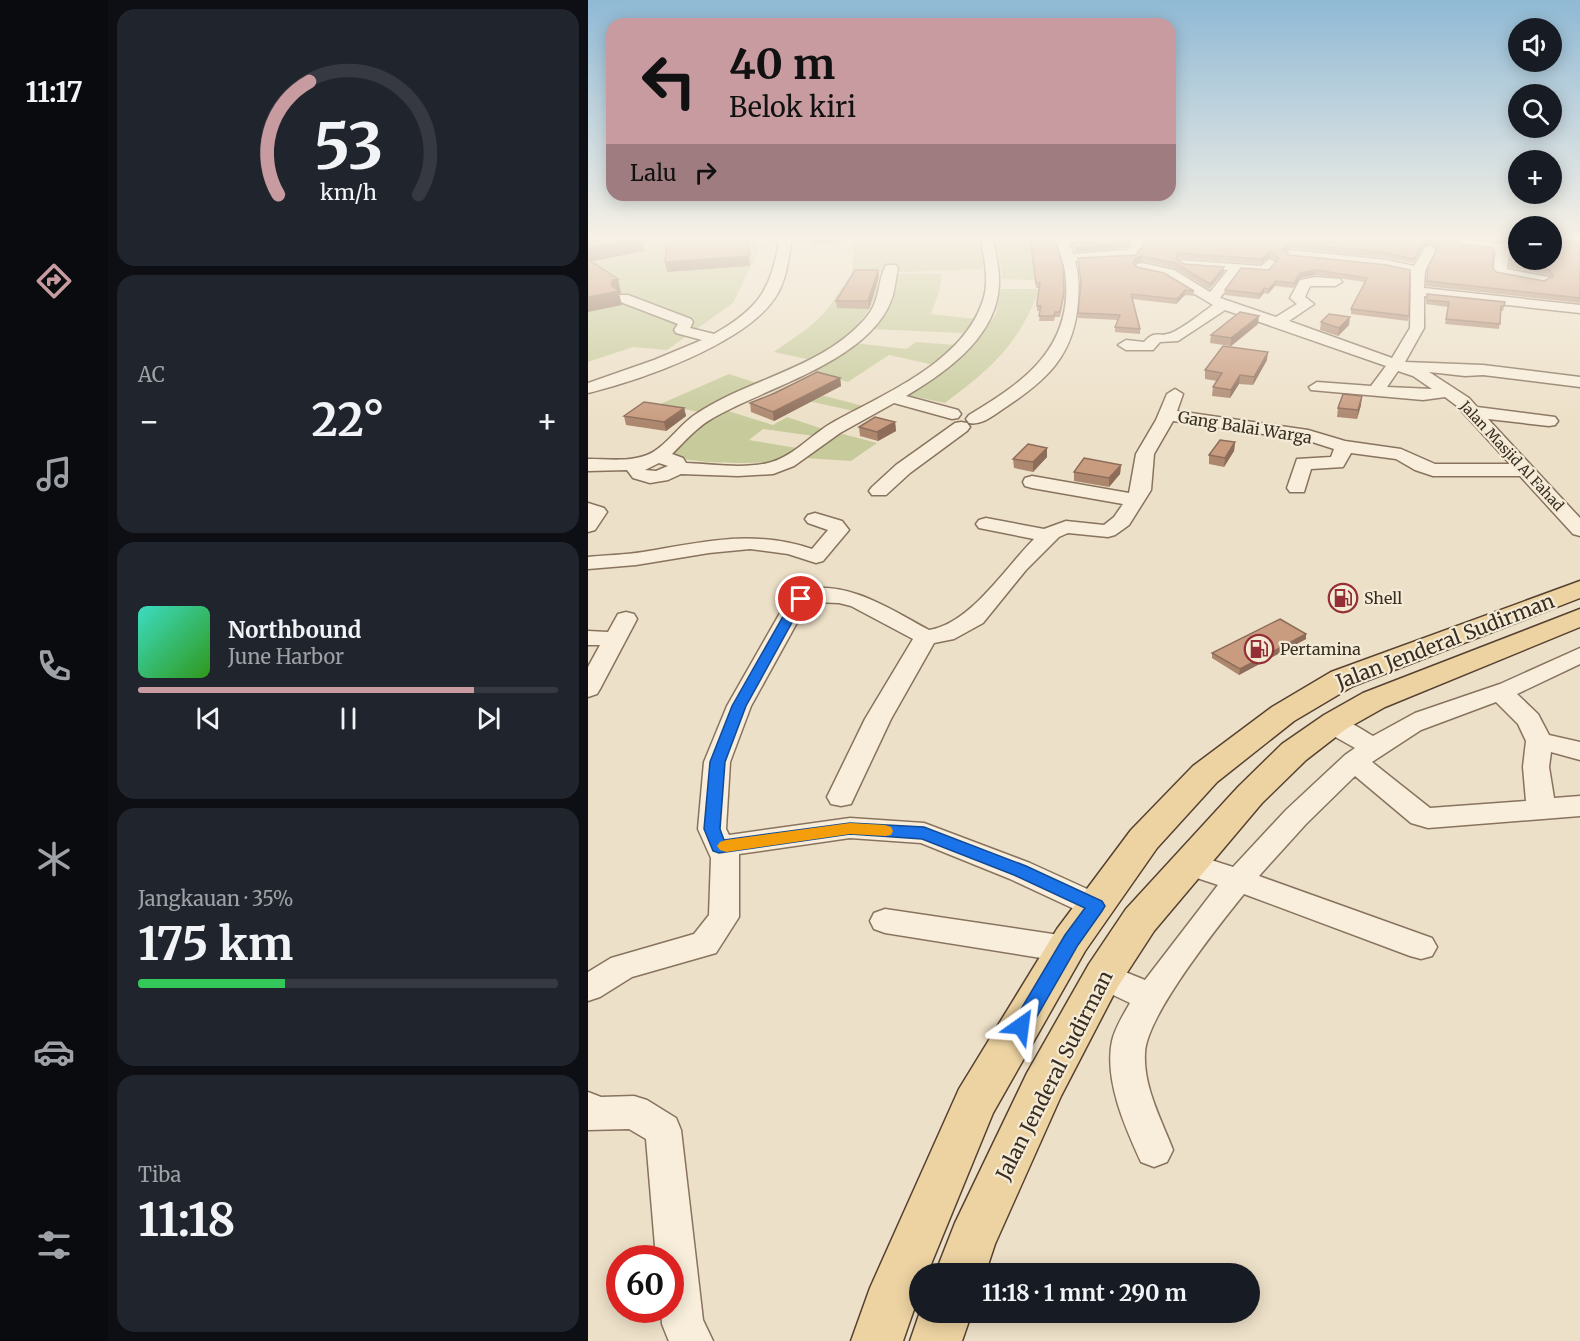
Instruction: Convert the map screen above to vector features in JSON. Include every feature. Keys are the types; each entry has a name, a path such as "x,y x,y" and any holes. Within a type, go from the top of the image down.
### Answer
{"main road":[{"name":"Jalan Jenderal Sudirman","path":"964,1263 972,1240 1043,1087 1103,976 1140,920 1257,787 1294,752 1332,724 1374,700 1579,611"},
{"name":"Jalan Jenderal Sudirman","path":"877,1341 888,1306 975,1103 1066,949 1096,906 1144,839 1205,774 1283,714 1342,679 1579,611"},
{"path":"936,1341 942,1323"}],"street":[{"path":"625,299 686,322 681,330 709,337"},
{"path":"588,381 709,337 755,299"},
{"path":"588,388 669,360 754,313 767,299"},
{"path":"588,465 644,465 703,416 800,371 854,336 886,299"},
{"path":"588,473 644,465 666,458 677,465 730,470 773,468 832,431 888,401 954,355 974,332 985,314 990,299"},
{"path":"879,491 957,420 1029,382 1062,342 1069,325 1071,299"},
{"name":"Jalan Masjid Al Fahad","path":"1211,299 1419,373 1449,392 1473,412 1580,530"},
{"path":"1126,345 1148,348 1157,338 1173,338 1219,299"},
{"path":"1278,322 1307,304 1298,299"},
{"path":"1375,392 1398,365 1417,328 1418,299"},
{"path":"1463,299 1508,306 1580,309"},
{"path":"1398,365 1465,371 1483,370 1580,382"},
{"path":"1317,387 1423,395 1449,392"},
{"path":"888,401 957,420"},
{"name":"Gang Balai Warga","path":"1048,536 1066,527 1108,531 1122,521 1141,490 1145,454 1171,404 1298,433 1343,446 1401,454 1433,470 1524,470"},
{"path":"1473,412 1549,421"},
{"path":"1298,488 1303,463 1337,462 1341,458 1343,446"},
{"path":"644,465 643,476 658,476 677,465"},
{"path":"1032,482 1135,500"},
{"path":"588,509 597,512 588,526"},
{"path":"815,519 835,525 839,530 816,557"},
{"path":"986,524 1048,536"},
{"path":"588,988 622,967 705,944 723,917 726,858 712,829 717,762 739,706 801,599 816,594 840,596 859,601 926,637 946,634 975,618 1048,536"},
{"path":"588,563 642,558 727,543 764,544 793,548 816,557 818,561 816,594"},
{"path":"588,638 620,629 588,690"},
{"path":"841,797 878,719 926,637"},
{"path":"1154,1150 1132,1085 1128,1058 1129,1039 1151,998 1195,933 1259,855 1316,796 1365,754 1399,730 1500,692 1580,655"},
{"path":"1500,692 1529,720 1539,741 1536,767 1541,808"},
{"path":"1332,724 1365,754 1421,816 1437,817 1580,806"},
{"path":"1539,741 1580,751"},
{"path":"719,847 850,828 924,833 1020,871 1096,906"},
{"path":"1189,864 1421,947"},
{"path":"885,921 1066,949"},
{"path":"1103,976 1151,998"},
{"path":"588,1108 590,1114 634,1112 663,1130 683,1324 692,1341"}],"green space":[{"path":"588,299 735,299 733,303 667,350 633,347 588,362"},
{"path":"835,299 875,299 846,337 811,360 774,352 804,331"},
{"path":"894,299 937,299 931,314 976,319 963,333 871,329"},
{"path":"998,299 1036,299 1022,326 1002,354 977,378 945,403 907,395 974,345 996,314"},
{"path":"916,342 956,345 934,365 889,355 848,382 809,371 855,343 906,349"},
{"path":"729,374 763,385 701,412 658,405"},
{"path":"787,386 863,406 854,411 771,393"},
{"path":"725,410 773,425 787,417 823,429 814,436 763,429 749,440 797,448 784,458 773,461 709,462 671,456 694,432"},
{"path":"835,432 877,443 851,461 806,458"}],"building":[{"path":"837,299 869,299 868,301 836,301"},
{"path":"1038,299 1063,299 1060,312 1055,312 1054,316 1039,316 1041,306 1037,306"},
{"path":"1079,299 1132,299 1140,329 1115,327 1120,315 1078,313"},
{"path":"1356,299 1409,299 1409,316 1351,309"},
{"path":"1472,299 1505,302 1504,306 1501,306 1500,324 1446,319 1449,302 1427,300"},
{"path":"1240,312 1259,316 1231,338 1211,335"},
{"path":"1329,314 1350,317 1339,328 1321,322"},
{"path":"1223,346 1268,352 1254,377 1240,375 1231,390 1213,387 1222,373 1205,370"},
{"path":"817,372 840,378 773,412 750,403 775,393"},
{"path":"1343,394 1362,396 1358,410 1338,408"},
{"path":"644,402 684,408 664,422 624,416"},
{"path":"875,417 895,422 877,432 859,427"},
{"path":"1220,440 1235,442 1225,458 1209,455"},
{"path":"1028,444 1047,448 1033,462 1013,459"},
{"path":"1084,458 1121,465 1109,478 1074,472"},
{"name":"Pertamina","path":"1280,619 1306,634 1240,669 1212,653"}],"slow traffic":[{"path":"726,846 850,828 885,831"}],"place":[{"name":"Shell","path":"1343,598"},
{"name":"Pertamina","path":"1259,649"}],"route":[{"path":"801,599 739,706 717,762 712,829 719,847 850,828 924,833 1020,871 1096,906 1071,940 1021,1026"}]}
